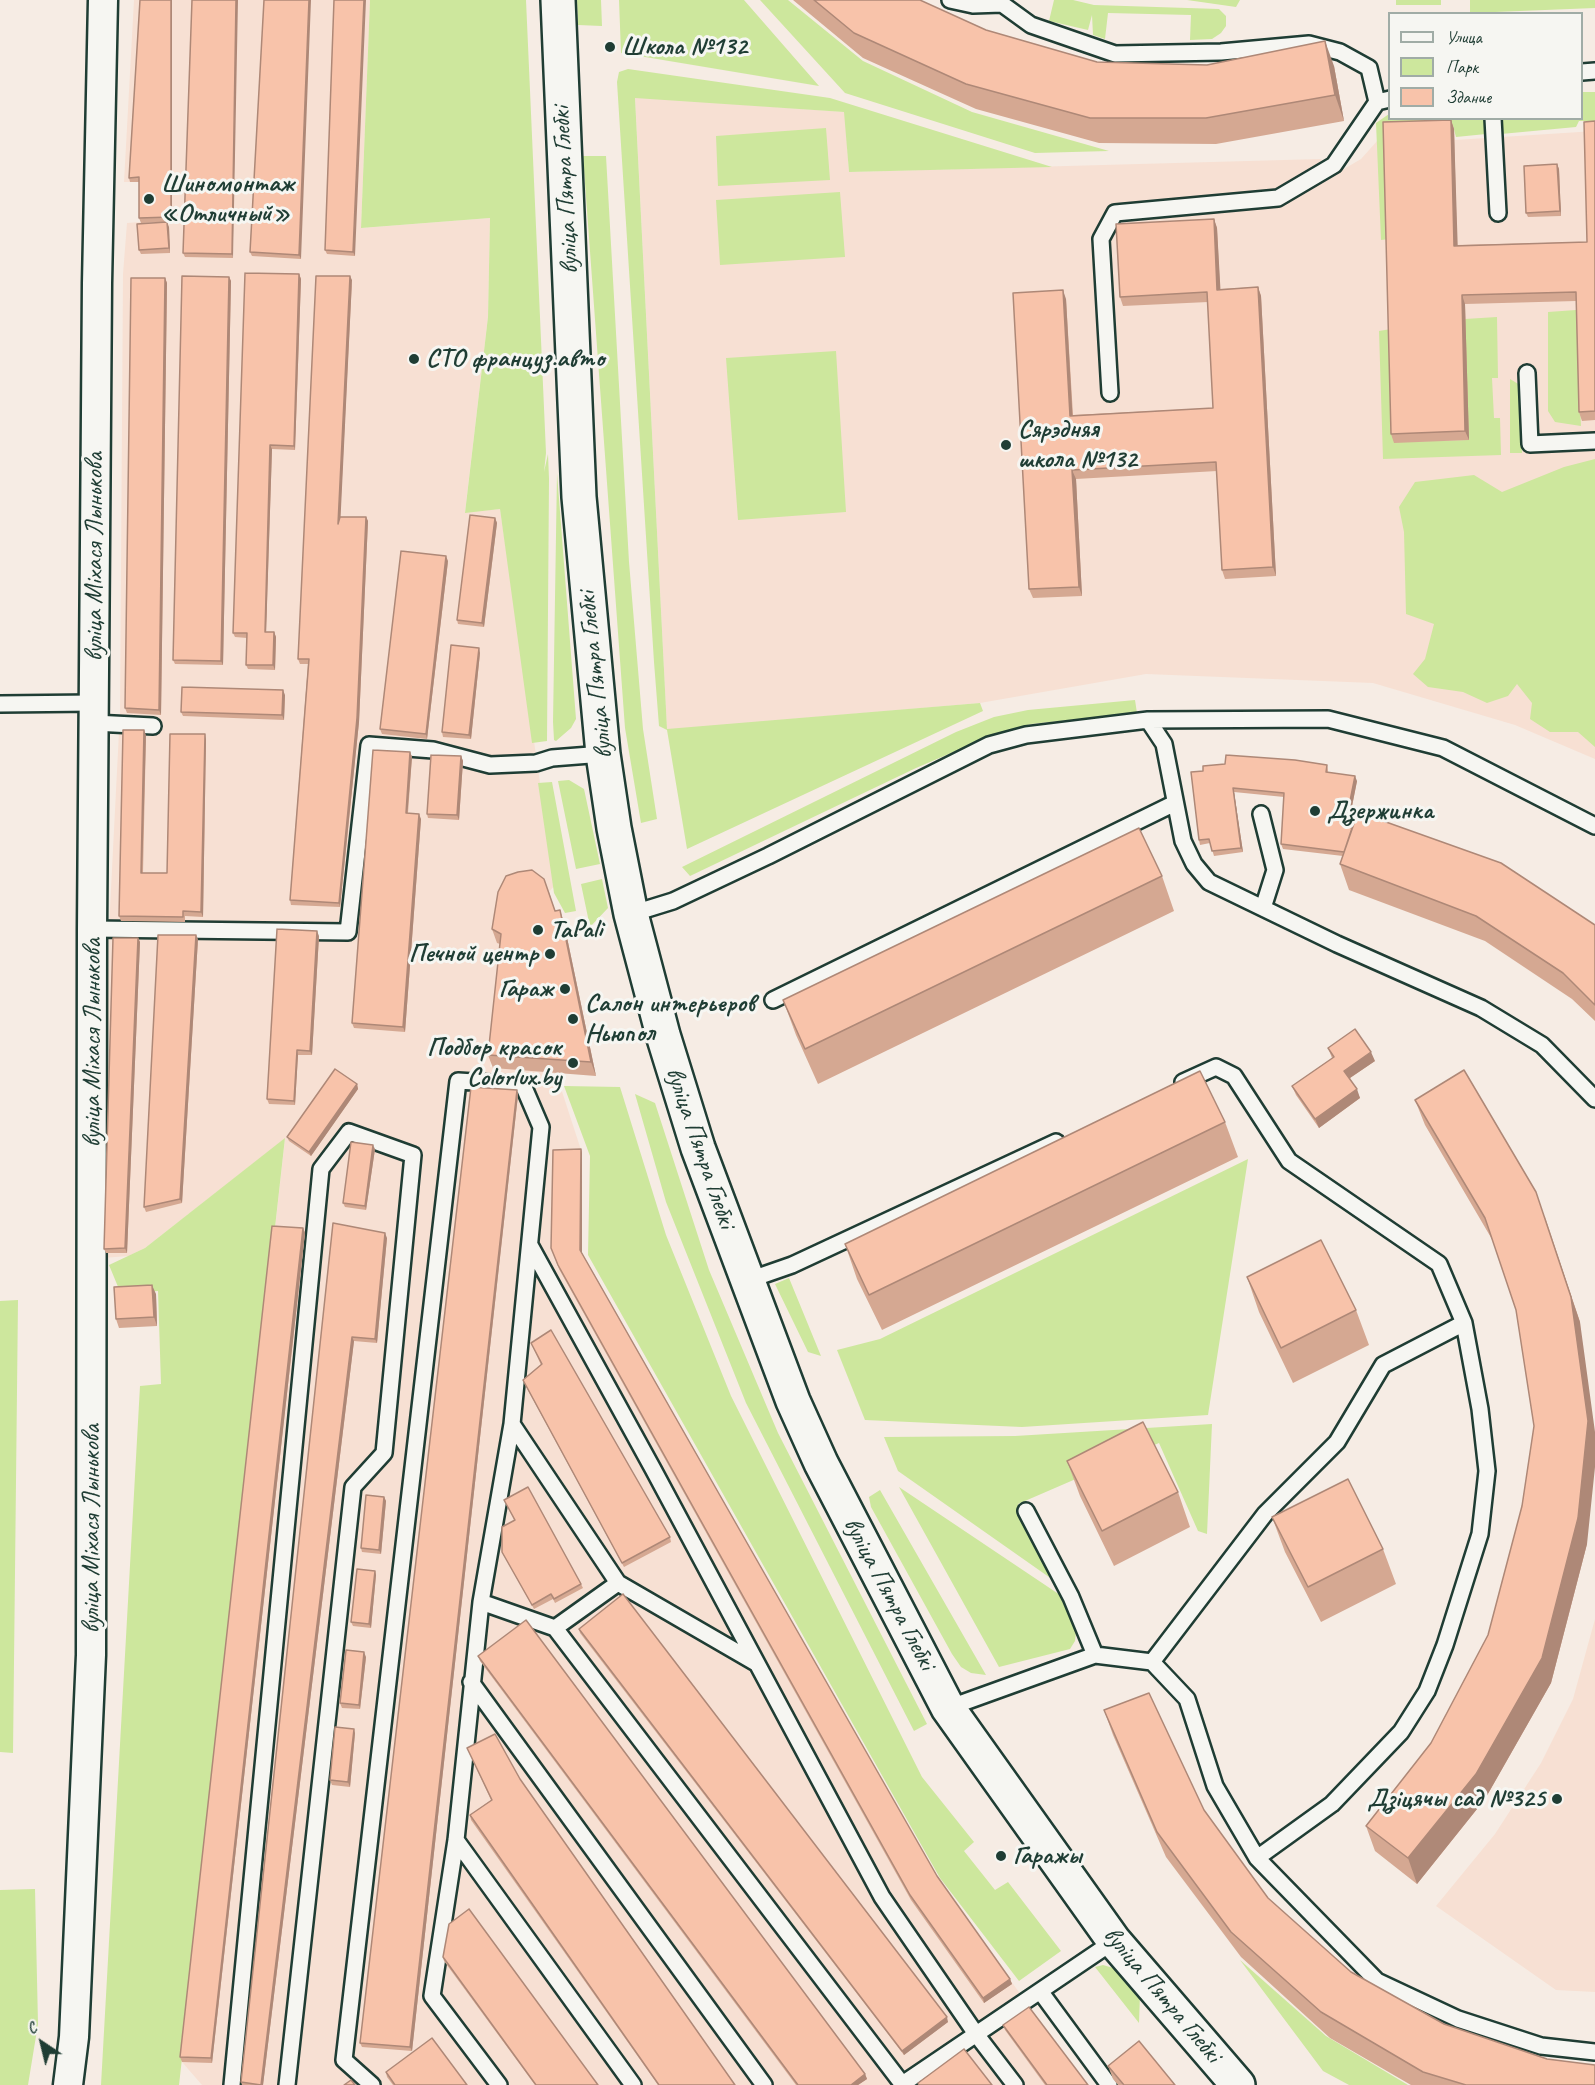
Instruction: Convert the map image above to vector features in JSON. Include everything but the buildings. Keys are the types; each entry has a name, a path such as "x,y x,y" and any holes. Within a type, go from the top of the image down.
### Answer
{"main road":[{"name":"вуліца Пятра Глебкі","path":"558,0 579,497 603,754 614,828 631,914 663,1035 698,1148 746,1281 793,1401 821,1463 948,1708 1114,1941 1238,2085"}],"street":[{"name":"вуліца Міхася Лынькова","path":"68,2085 74,2037 91,1655 92,928 97,283 103,0"}],"lane":[{"path":"950,0 973,5 1004,2 1031,25 1115,54 1221,52 1309,44 1340,52 1369,68 1383,100 1334,165 1278,198 1115,213 1101,239 1110,393"},
{"path":"1493,120 1498,213"},
{"path":"1527,373 1530,444 1595,441"},
{"path":"0,704 94,713 153,726"},
{"path":"631,914 673,901 989,746 1026,735 1148,720 1328,719 1443,748 1595,826"},
{"path":"1148,720 1164,744 1183,841 1194,864 1209,882 1481,1008 1542,1045 1595,1099"},
{"path":"92,928 348,932 369,746 433,750 490,765 536,763 552,758 603,754"},
{"path":"773,1000 1175,803"},
{"path":"1262,814 1275,870 1263,908"},
{"path":"1172,1087 1216,1067 1234,1076 1289,1161 1439,1264 1464,1323 1480,1409 1487,1471 1480,1534 1445,1645 1426,1691 1401,1732 1332,1804 1257,1858"},
{"path":"372,2085 344,2060 458,1081 523,1085 541,1127 512,1424 481,1602 456,1840 432,1996 499,2085"},
{"path":"232,2085 321,1169 349,1132 413,1155 384,1453 354,1487 287,2085"},
{"path":"746,1281 792,1265 1075,1133"},
{"path":"530,1245 882,1897 976,2034 1015,2085"},
{"path":"1152,1662 1265,1514 1337,1442 1383,1365 1464,1323"},
{"path":"512,1424 618,1583 758,1664"},
{"path":"1026,1511 1071,1597 1095,1655"},
{"path":"555,1628 618,1583"},
{"path":"481,1602 555,1628 902,2085 1114,1941"},
{"path":"948,1708 1095,1655 1152,1662 1187,1699 1215,1786 1257,1858 1377,1981 1458,2019 1479,2026 1541,2046 1595,2052"},
{"path":"471,1682 764,2085"},
{"path":"456,1840 633,2085"},
{"path":"1040,1991 1109,2085"}],"shaded area":[{"path":"134,0 370,0 361,228 490,218 488,317 465,512 500,509 555,885 549,892 537,884 506,947 490,1067 556,1073 582,1153 582,1255 938,1880 1086,2085 202,2085 182,2062 285,1139 145,1248 129,1256 102,1258 109,928 120,712 123,274 127,223 141,222 141,182 124,182"},
{"name":"Сярэдняя школа №132","path":"635,97 845,112 849,172 1320,159 1344,169 1361,159 1386,131 1454,129 1455,140 1595,131 1595,759 1515,725 1373,683 1146,674 980,703 667,730"},
{"name":"Дзіцячы сад №325","path":"1595,1619 1595,1992 1556,1990 1436,1906 1495,1834 1541,1763 1573,1699"}],"green space":[{"path":"370,0 526,0 546,453 544,472 548,454 549,479 547,741 532,743 500,509 465,513 488,317 490,218 361,228"},
{"path":"577,0 601,0 602,26 578,25"},
{"path":"619,0 744,0 819,86 621,53"},
{"path":"760,0 788,0 863,61 972,112 1109,151 1035,153 845,93"},
{"path":"1054,0 1073,0 1094,5 1219,9 1226,16 1226,26 1212,39 1190,40 1191,15 1108,13 1105,39 1093,35 1092,15 1088,30 1049,21"},
{"path":"1187,0 1240,0 1236,7"},
{"path":"1396,0 1441,0 1441,5 1396,5"},
{"path":"1470,0 1595,0 1595,8 1470,12"},
{"path":"628,69 830,98 1052,167 849,172 844,112 635,98 667,729 980,703 983,711 687,849 667,730 659,726 654,662 617,82 619,72"},
{"path":"1583,92 1595,92 1595,121 1579,121 1576,127 1501,134 1501,120 1583,120"},
{"path":"1388,115 1388,120 1486,120 1486,134 1456,137 1453,126 1386,131 1389,239 1381,240 1376,123"},
{"path":"826,128 830,180 718,186 716,136"},
{"path":"583,156 606,156 629,562 643,729 657,819 641,823 625,728"},
{"path":"840,192 845,257 720,265 716,200"},
{"path":"1576,310 1581,426 1555,422 1548,411 1548,312"},
{"path":"1497,317 1498,378 1492,378 1494,418 1500,418 1501,455 1383,459 1379,331 1391,329 1394,442 1468,440 1465,319"},
{"path":"836,351 846,512 738,520 726,358"},
{"path":"1510,379 1520,385 1523,395 1522,453 1510,453"},
{"path":"1595,459 1595,747 1578,732 1550,732 1530,719 1532,703 1517,684 1508,696 1487,703 1463,692 1428,687 1413,674 1425,659 1434,624 1406,614 1404,532 1399,507 1415,482 1474,475 1502,492 1564,467"},
{"path":"557,473 576,719 571,728 556,741 554,740 553,722"},
{"path":"1135,700 1137,713 1031,724 998,733 916,768 690,876 682,867 956,732 994,717 1028,710"},
{"path":"569,780 584,789 600,864 576,869 558,781"},
{"path":"552,782 576,911 565,913 554,893 538,783"},
{"path":"602,879 608,908 590,927 581,884"},
{"path":"564,1086 620,1087 666,1235 731,1396 922,1777 974,1842 964,1851 995,1890 1008,1882 1061,1951 1019,1981 940,1878 588,1255 590,1156"},
{"path":"635,1094 655,1103 709,1270 778,1433 927,1724 914,1731 746,1403 666,1202"},
{"path":"285,1138 179,2085 101,2085 140,1386 161,1384 158,1291 121,1294 109,1265 145,1248"},
{"path":"1248,1159 1208,1415 1022,1427 865,1420 837,1350 880,1339"},
{"path":"789,1278 821,1356 808,1352 775,1284"},
{"path":"18,1300 13,1753 0,1752 0,1301"},
{"path":"1212,1424 1207,1534 1198,1531 1159,1443 1018,1504 1056,1582 898,1471 884,1437 1015,1436"},
{"path":"899,1487 1069,1601 1076,1632 1075,1641 1070,1649 999,1667"},
{"path":"880,1490 986,1675 971,1673 961,1667 952,1654 871,1507 869,1497"},
{"path":"35,1889 38,2024 28,2085 0,2085 0,1890"},
{"path":"1240,1960 1326,2036 1408,2085 1349,2085 1323,2071"},
{"path":"1103,1965 1120,1970 1140,1994 1139,2023 1095,1967"}],"place":[{"name":"Школа №132","path":"610,47"},
{"name":"Шиномонтаж «Отличный»","path":"149,199"},
{"name":"СТО француз.авто","path":"414,359"},
{"name":"Сярэдняя школа №132","path":"1006,445"},
{"name":"Дзержинка","path":"1315,811"},
{"name":"TaPali","path":"538,930"},
{"name":"Печной центр","path":"550,954"},
{"name":"Гараж","path":"565,989"},
{"name":"Салон интерьеров Ньюпол","path":"573,1019"},
{"name":"Подбор красок Colorlux.by","path":"573,1063"},
{"name":"Дзіцячы сад №325","path":"1557,1799"},
{"name":"Гаражы","path":"1001,1856"}]}
